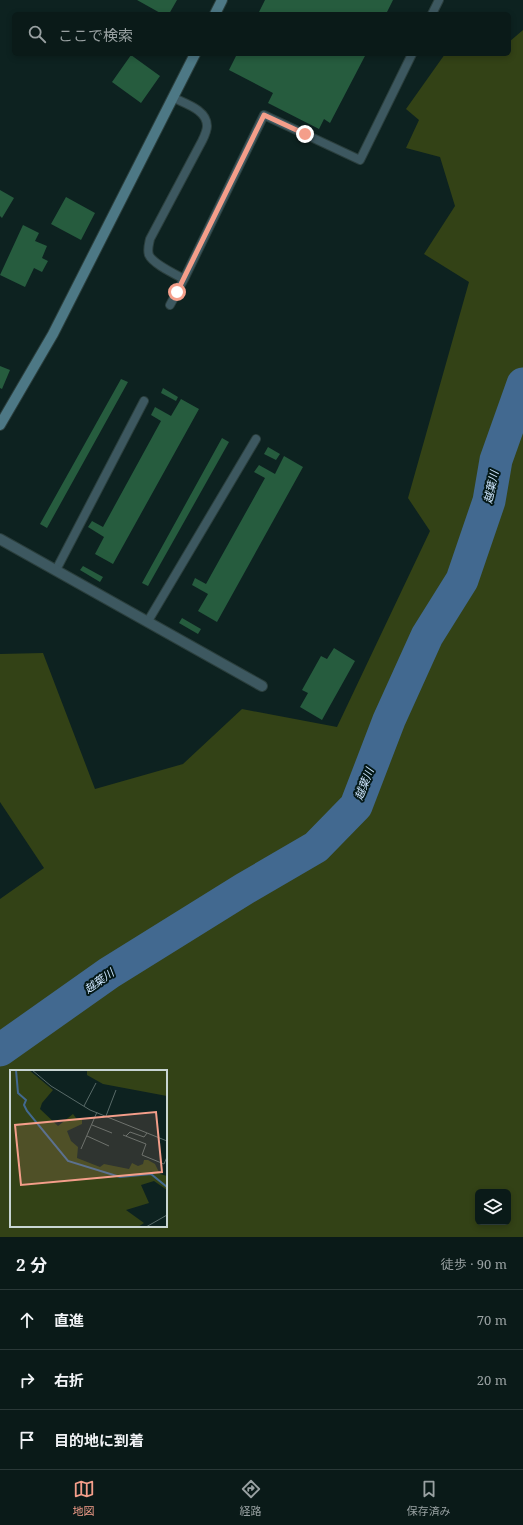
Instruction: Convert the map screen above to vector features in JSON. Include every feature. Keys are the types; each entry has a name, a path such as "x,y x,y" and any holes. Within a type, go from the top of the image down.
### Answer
{"street":[{"path":"216,12 222,0"},
{"path":"0,425 53,334 195,56"},
{"path":"0,539 262,686"}],"lane":[{"path":"433,12 439,0"},
{"path":"170,305 264,115 360,160 411,56"},
{"path":"174,98 193,107 203,115 207,124 207,129 150,239 148,247 149,256 155,262 184,279"},
{"path":"56,570 144,401"},
{"path":"148,621 256,439"}],"green space":[{"path":"523,30 523,1237 0,1237 0,899 44,868 0,802 0,654 43,653 95,789 183,764 242,709 337,727 430,531 408,498 469,282 424,254 455,206 440,157 406,148 419,120 406,109 444,56 511,56 511,40"}],"building":[{"path":"137,0 177,0 170,12 158,12"},
{"path":"265,0 393,0 387,12 259,12"},
{"path":"130,56 160,76 141,103 112,82"},
{"path":"236,56 365,56 330,123 324,119 319,129 268,103 273,93 229,70"},
{"path":"0,190 14,198 2,218 0,216"},
{"path":"66,197 95,213 81,240 51,224"},
{"path":"23,225 39,233 35,241 47,246 42,258 48,261 42,272 34,268 25,287 0,275"},
{"path":"0,366 10,370 2,389 0,388"},
{"path":"121,379 128,382 47,528 40,524"},
{"path":"163,388 178,397 176,401 161,393"},
{"path":"181,399 199,409 113,564 95,554 104,537 88,527 92,521 103,527 161,421 151,415 155,407 171,416"},
{"path":"222,438 229,442 148,586 142,583"},
{"path":"268,447 280,454 276,460 264,454"},
{"path":"284,456 303,467 217,622 198,611 208,594 192,585 195,578 206,584 265,478 254,472 259,465 275,474"},
{"path":"83,566 103,577 100,582 80,570"},
{"path":"182,618 201,629 198,634 179,623"},
{"path":"334,648 355,661 322,720 300,707 308,693 302,690 321,656 327,659"}],"waterway":[{"name":"越葉川","path":"0,1050 109,973 244,889 316,847 356,806 389,720 427,636 462,580 489,501 496,460 523,384"}],"route":[{"path":"177,292 264,115 305,134"}]}
